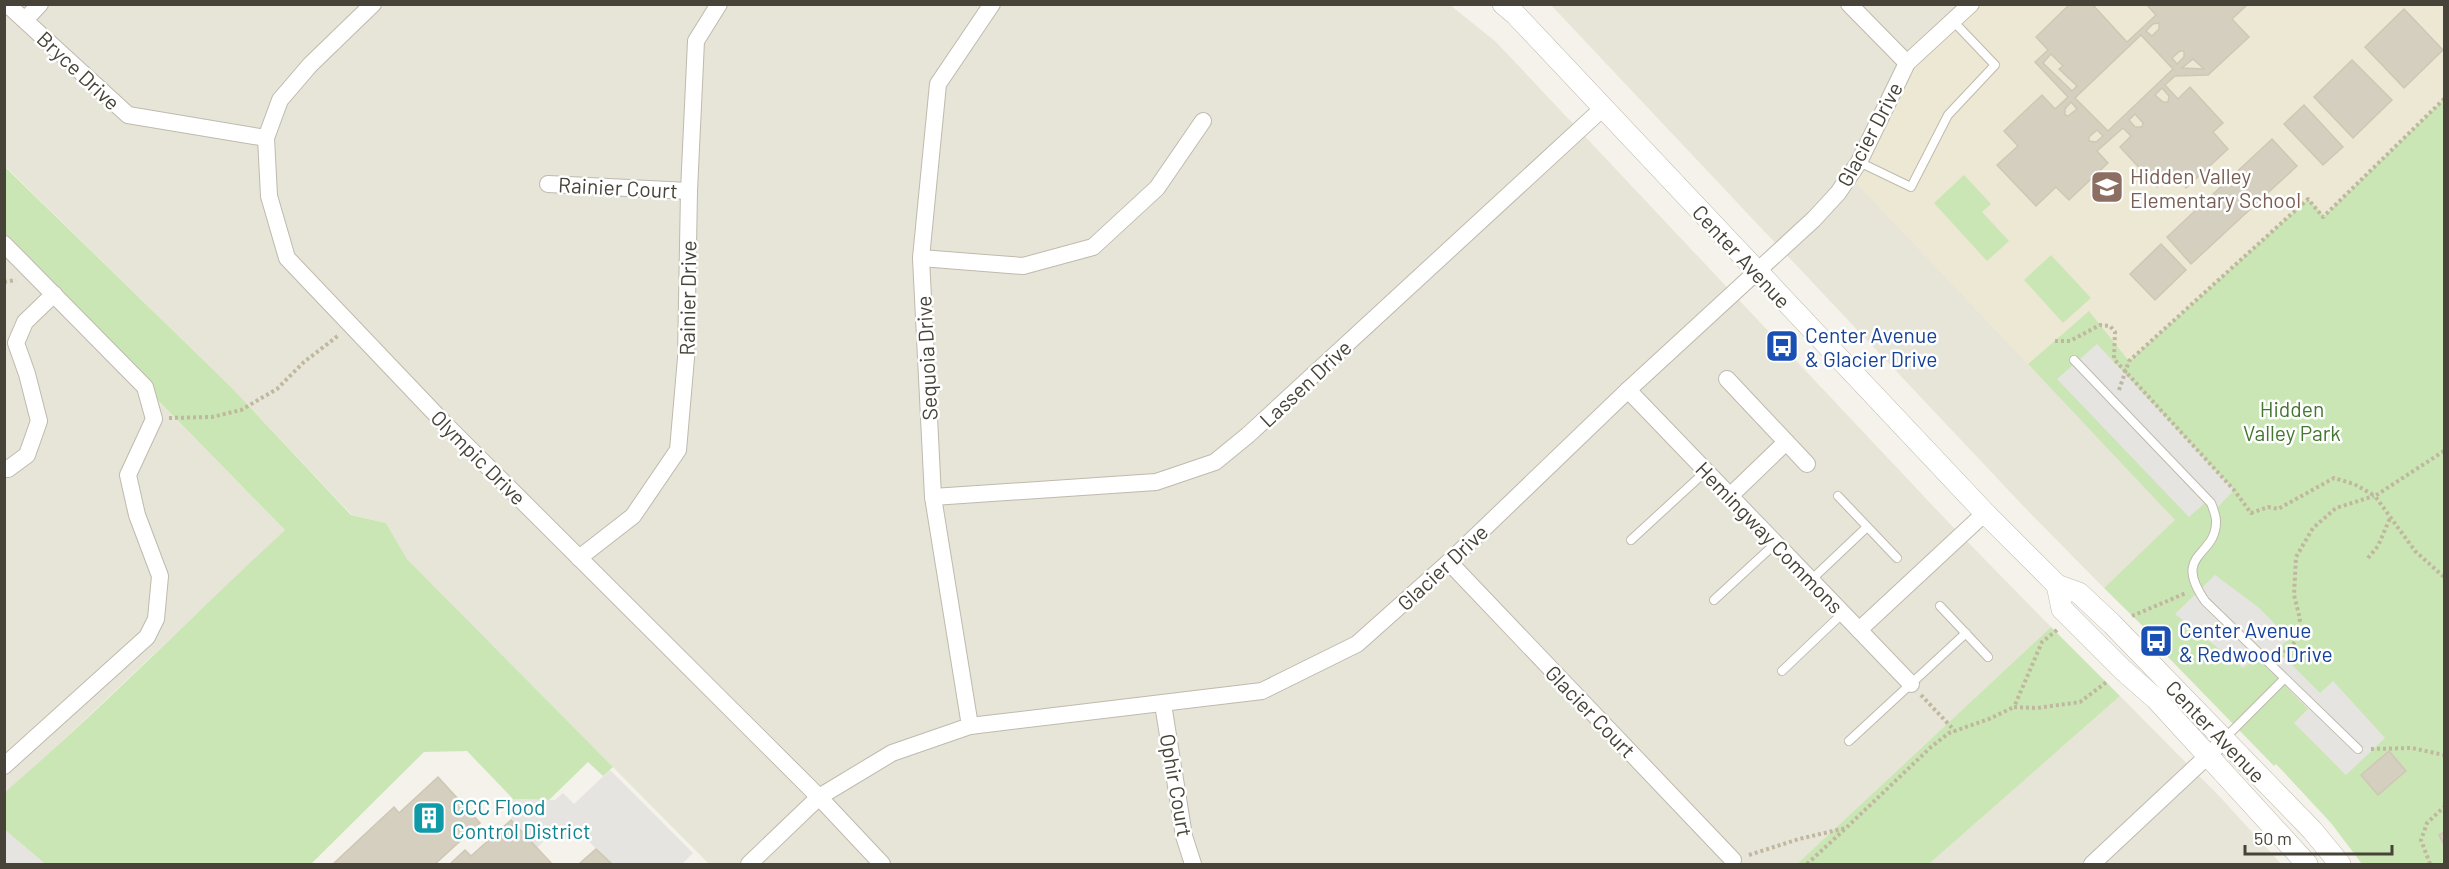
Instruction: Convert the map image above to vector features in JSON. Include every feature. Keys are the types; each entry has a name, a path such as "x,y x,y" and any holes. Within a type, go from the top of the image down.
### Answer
{"street":[{"name":"Bryce Drive","path":"7,4 128,115 266,138"},
{"path":"25,20 39,4"},
{"name":"Olympic Drive","path":"373,4 310,65 280,100 266,138 269,196 287,258 446,425 819,797 882,864"},
{"name":"Rainier Drive","path":"579,558 633,516 678,450 686,358 689,191 696,41 719,4"},
{"name":"Sequoia Drive","path":"970,726 933,497 921,258 938,84 992,4"},
{"name":"Center Avenue","path":"1503,4 1515,14 1985,513 2057,585 2079,592 2112,624 2216,747 2307,864"},
{"path":"1849,4 1907,63"},
{"name":"Glacier Drive","path":"749,864 819,797 892,753 970,726 1262,691 1357,644 1449,562 1838,193 1858,162 1907,63 1971,4"},
{"name":"Lassen Drive","path":"933,497 1156,482 1215,462 1257,427 1603,108"},
{"path":"921,258 1023,266 1093,247 1157,188 1203,121"},
{"name":"Rainier Court","path":"548,184 689,191"},
{"path":"4,244 145,387 154,419 140,444 128,475 137,515 160,576 156,619 147,637 4,766"},
{"path":"4,468 8,469 27,455 39,421 16,343 25,322 54,294"},
{"path":"1727,379 1807,464"},
{"name":"Hemingway Commons","path":"1628,390 1911,684"},
{"path":"1730,496 1786,442"},
{"path":"1859,630 1985,513"},
{"name":"Glacier Court","path":"1449,562 1733,860"},
{"name":"Center Avenue","path":"2057,585 2062,609 2123,670 2312,830 2340,864"},
{"name":"Ophir Court","path":"1163,704 1184,836 1193,864"},
{"path":"2092,864 2216,747"}],"lane":[{"path":"1858,162 1911,187 1948,115 1995,65 1953,21"},
{"path":"2074,360 2211,503 2216,521 2213,537 2192,567 2193,583 2205,601 2358,749"},
{"path":"1631,540 1706,471"},
{"path":"1838,496 1897,558"},
{"path":"1811,580 1867,527"},
{"path":"1714,600 1776,543"},
{"path":"1940,606 1988,657"},
{"path":"1782,671 1843,613"},
{"path":"1849,741 1965,633"},
{"path":"2216,747 2284,679"}],"path":[{"path":"2114,402 2129,361 2308,199 2323,217 2445,99"},
{"path":"2055,341 2070,341 2100,325 2110,326 2115,332 2114,359 2234,490 2251,513 2268,507 2278,509 2334,478 2354,484 2375,496 2415,551 2445,577"},
{"path":"154,419 212,417 241,410 277,389 304,362 351,326"},
{"path":"2284,679 2277,660 2296,641 2300,619 2294,594 2296,557 2313,528 2336,508 2375,496 2445,450"},
{"path":"2368,558 2378,546 2390,518"},
{"path":"2112,624 2196,588"},
{"path":"2014,707 2042,642 2071,618"},
{"path":"1807,864 1931,747 1955,731 2014,707 2037,708 2080,702 2123,670"},
{"path":"1911,684 1955,731"},
{"path":"2358,749 2412,748 2444,755"},
{"path":"2430,864 2421,840 2427,823 2445,807"},
{"path":"1733,860 1799,839 1846,828"}],"shaded area":[{"path":"4,5 1450,5 1496,42 1949,523 2051,627 1797,864 709,864 407,559 386,523 352,515 232,388 5,166"},
{"path":"1551,5 1971,5 1850,176 2176,520 2104,588 2029,512"},
{"name":"Hidden Valley Elementary School","path":"1971,5 2444,5 2444,99 2323,217 2307,200 2129,361 2089,312 2028,364 1850,176 1907,63"},
{"path":"4,244 285,530 41,761 5,792"},
{"path":"2097,344 2234,490 2217,508 2208,500 2189,517 2057,379"},
{"path":"2215,575 2258,607 2275,624 2287,640 2277,650 2320,693 2333,681 2385,738 2346,775 2294,723 2308,709 2257,658 2243,668 2175,614"},
{"path":"2120,696 2221,798 2281,864 1929,864"},
{"path":"610,770 693,853 682,864 612,864 577,830 562,841 552,832 537,848 511,820 513,799 555,800 563,793 574,804"},
{"path":"5,830 45,864 5,864"}],"green space":[{"name":"Hidden Valley Park","path":"2444,99 2444,864 2362,864 2331,823 2276,764 2274,766 2167,656 2169,652 2104,588 2175,520 2028,364 2089,311 2129,361 2308,199 2324,216"},
{"path":"4,166 232,388 351,515 386,523 407,559 613,767 603,776 588,762 549,800 513,799 467,751 424,752 311,864 45,864 5,830 5,792 111,696 285,530 5,244"},
{"path":"1964,175 1991,204 1982,212 2009,241 1987,261 1934,203"},
{"path":"2051,255 2091,298 2063,323 2024,280"},
{"path":"2051,627 2120,696 1929,864 1797,864"}],"building":[{"path":"2070,4 2092,4 2127,42 2156,15 2146,4 2247,5 2232,19 2249,37 2208,75 2175,76 2165,85 2178,99 2190,87 2223,123 2213,132 2228,149 2186,188 2173,173 2157,187 2120,147 2131,136 2123,128 2097,151 2108,163 2069,200 2056,187 2036,206 1997,165 2018,146 2004,131 2042,95 2055,109 2068,97 2035,62 2048,50 2036,37","holes":["2159,23 2159,29 2152,36 2146,31 2153,24","2141,35 2173,69 2108,131 2075,98","2180,51 2184,51 2184,57 2177,64 2172,58","2051,54 2063,66 2059,69 2077,86 2072,91 2043,63","2193,59 2204,69 2182,68","2162,88 2169,96 2168,102 2163,102 2155,95","2071,102 2077,109 2068,116 2065,115 2065,109","2135,114 2143,123 2142,127 2135,127 2129,120","2097,130 2103,136 2096,142 2089,141 2089,137"]},
{"path":"2404,9 2443,50 2404,88 2365,47"},
{"path":"2352,60 2392,100 2353,138 2314,97"},
{"path":"2304,105 2343,147 2323,165 2284,124"},
{"path":"2272,139 2297,166 2191,264 2167,237"},
{"path":"2161,244 2186,270 2155,300 2130,274"},
{"path":"2389,751 2406,771 2378,795 2361,775"},
{"name":"CCC Flood Control District","path":"438,777 480,823 435,864 333,864 394,807 399,813"},
{"path":"511,820 552,864 450,864 465,850 471,856"},
{"path":"2444,832 2444,845 2439,835"},
{"path":"596,849 612,864 579,864"}],"place":[{"name":"Hidden Valley Elementary School","path":"2107,187"},
{"name":"Center Avenue & Glacier Drive","path":"1782,346"},
{"name":"Center Avenue & Redwood Drive","path":"2156,641"},
{"name":"CCC Flood Control District","path":"429,818"}]}
